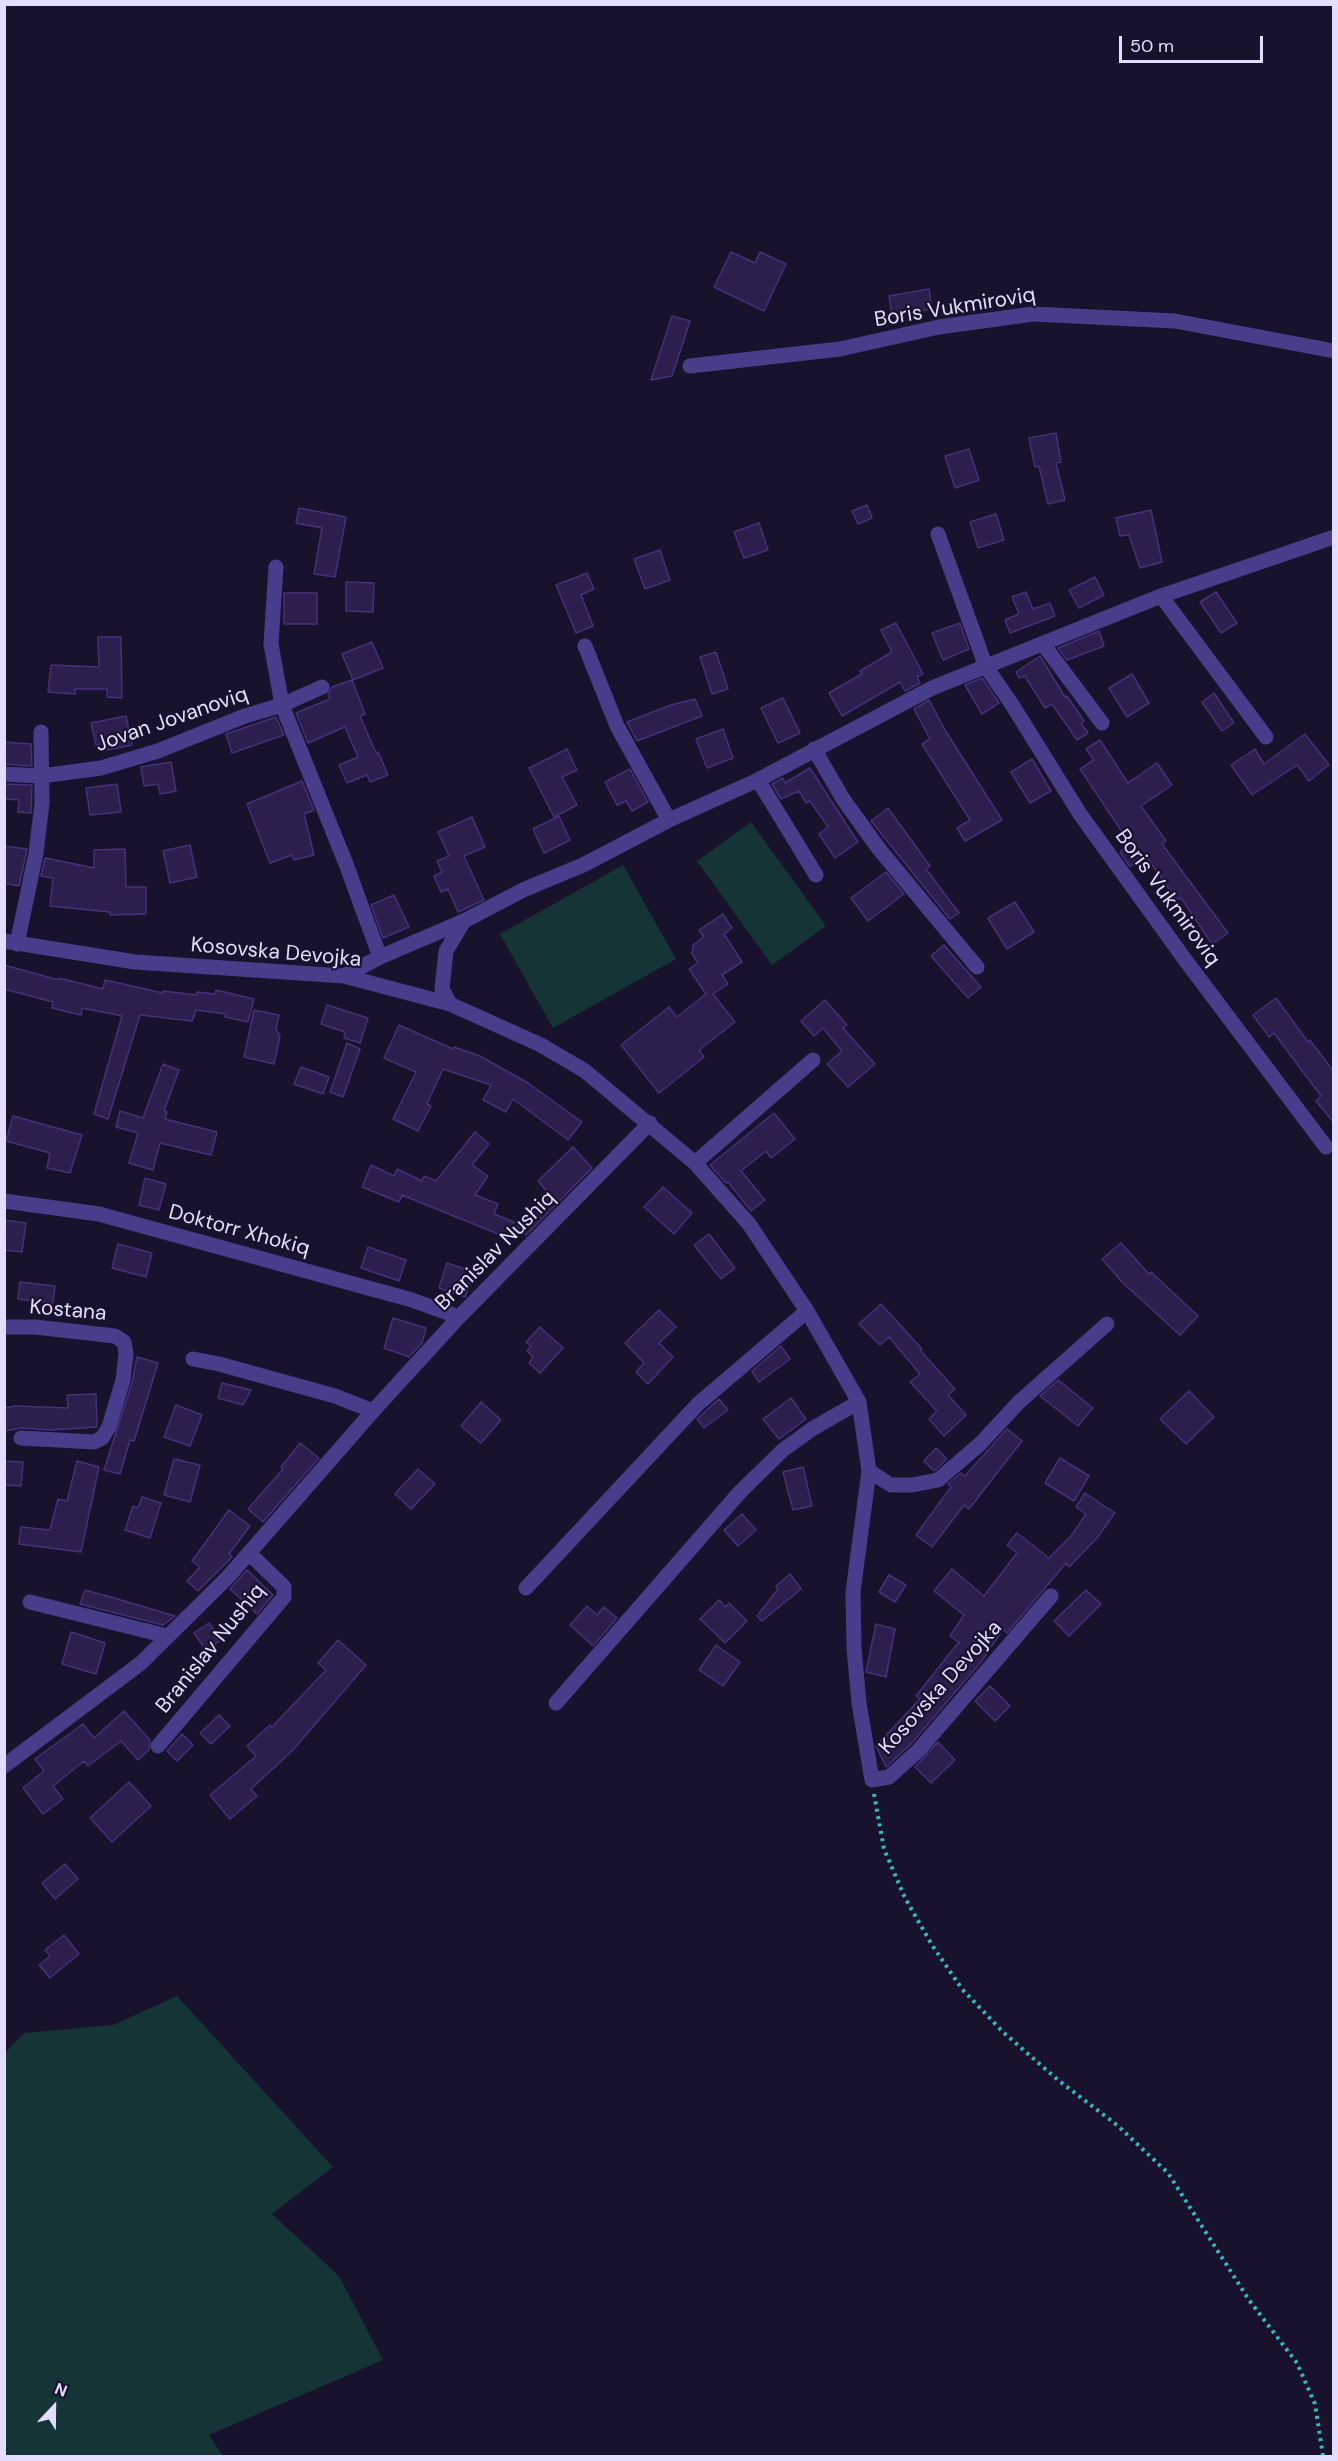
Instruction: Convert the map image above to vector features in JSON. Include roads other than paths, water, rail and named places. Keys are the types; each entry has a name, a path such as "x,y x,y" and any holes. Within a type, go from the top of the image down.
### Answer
{"street":[{"name":"Boris Vukmiroviq","path":"690,366 840,349 939,327 1033,314 1175,321 1334,351"},
{"name":"Boris Vukmiroviq","path":"938,534 986,667 1080,814 1186,961 1326,1147"},
{"path":"344,976 380,957 464,921 524,890 583,865 669,820 758,780 932,688 1161,596 1334,537"},
{"name":"Jovan Jovanoviq","path":"276,567 271,644 282,705 380,957"},
{"path":"1161,596 1266,737"},
{"path":"1043,644 1102,723"},
{"path":"585,646 617,726 669,820"},
{"name":"Jovan Jovanoviq","path":"4,774 42,777 101,768 158,751 245,716 282,705 322,687"},
{"name":"Kosovska Devojka","path":"41,732 42,803 36,853 11,943 135,962 344,976 450,1004 542,1045 585,1071 650,1123 695,1163 749,1224 807,1311 859,1402 869,1471 855,1570 854,1625 859,1703 872,1780 889,1778 918,1751 1051,1596"},
{"path":"814,749 843,799 879,849 977,967"},
{"path":"758,780 816,875"},
{"path":"450,1004 442,989 446,951 464,921"},
{"path":"695,1163 813,1060"},
{"name":"Branislav Nushiq","path":"4,1766 141,1663 166,1636 228,1578 373,1411 459,1317 650,1123"},
{"name":"Doktorr Xhokiq","path":"4,1201 99,1214 412,1300 459,1317"},
{"path":"526,1588 698,1404 807,1311"},
{"path":"869,1471 891,1485 912,1485 938,1480 980,1444 1019,1402 1107,1323"},
{"name":"Kostana","path":"4,1327 35,1327 115,1336 124,1342 126,1354 120,1390 109,1427 102,1438 94,1442 21,1438"},
{"path":"193,1359 263,1375 335,1396 373,1411"},
{"path":"556,1702 740,1492 783,1450 812,1429 859,1402"},
{"name":"Branislav Nushiq","path":"158,1746 284,1597 284,1587 249,1553"},
{"name":"Branislav Nushiq","path":"30,1602 166,1636"}]}
